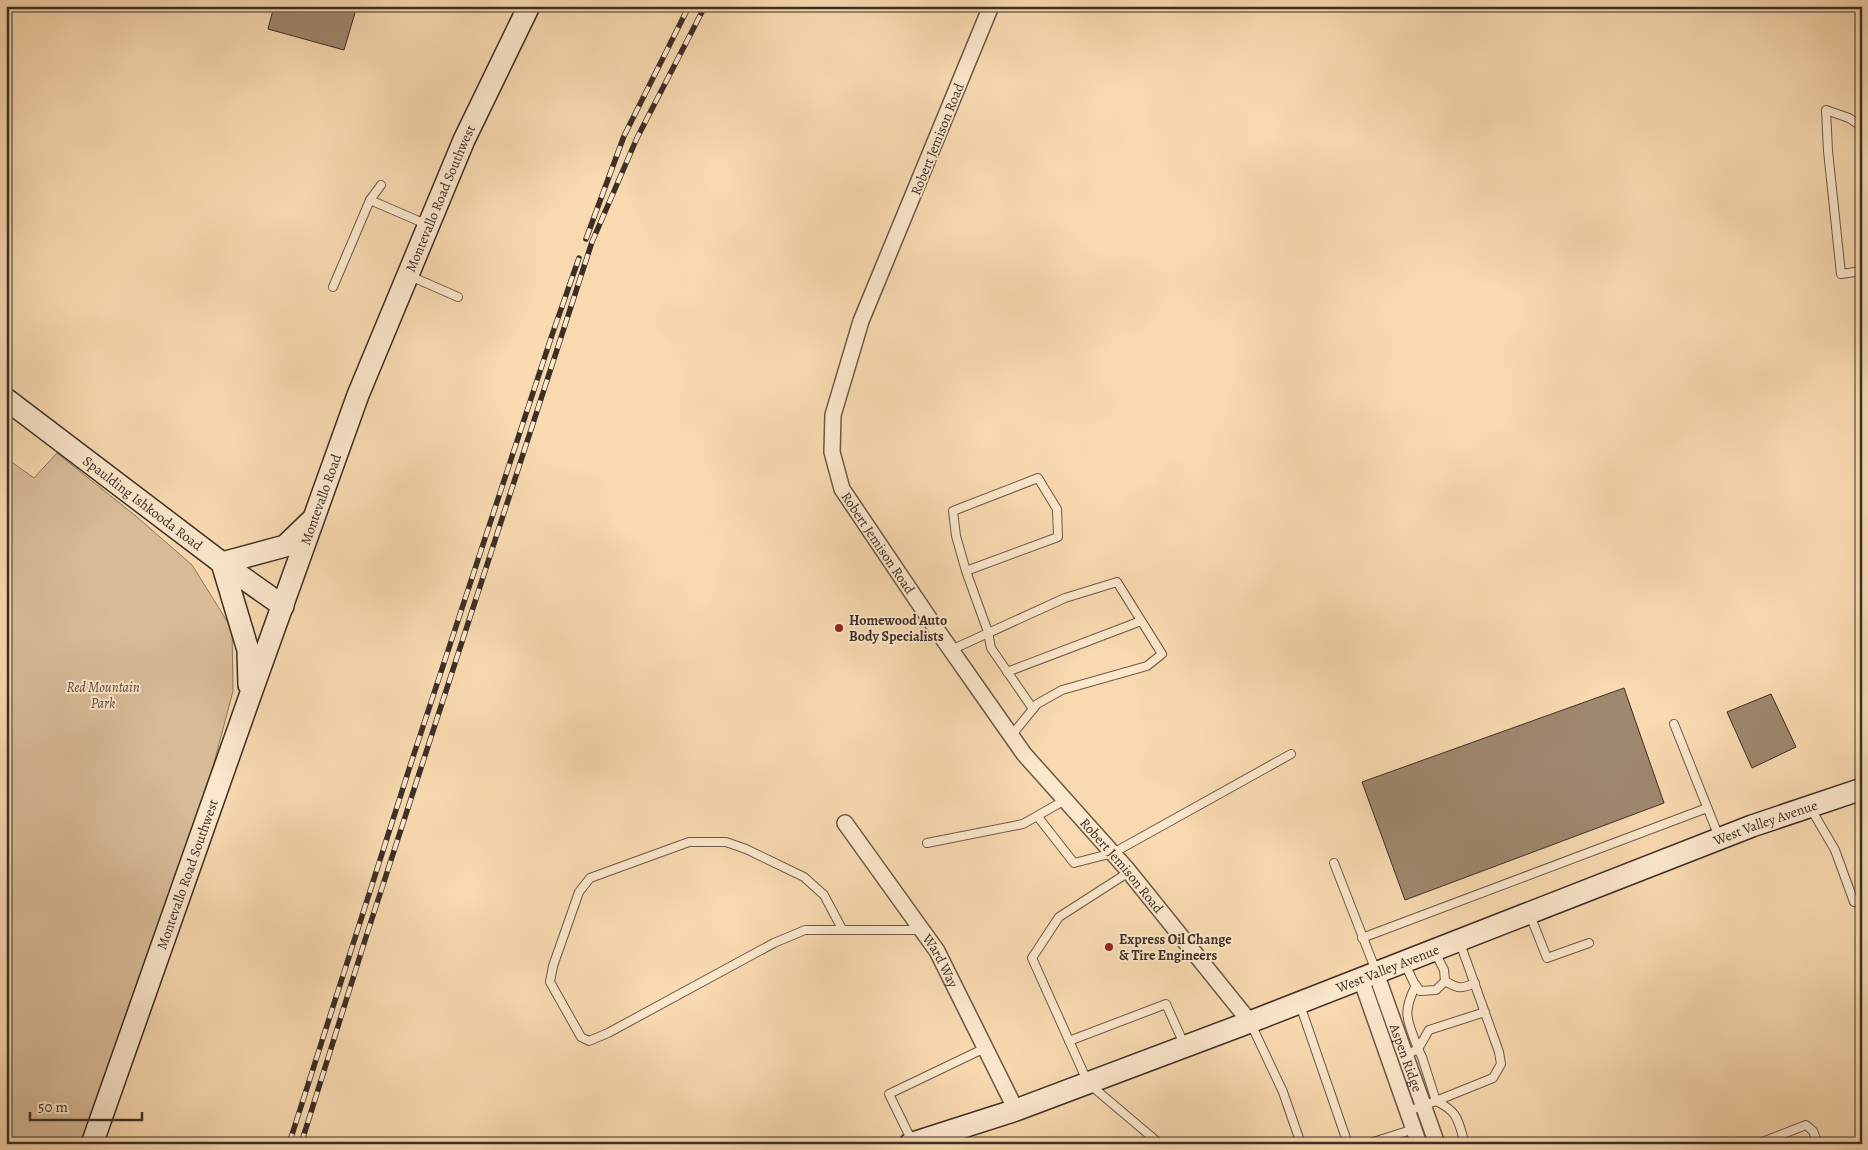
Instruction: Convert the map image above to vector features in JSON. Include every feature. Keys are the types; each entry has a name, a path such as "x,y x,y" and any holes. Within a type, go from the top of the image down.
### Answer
{"main road":[{"name":"Montevallo Road Southwest","path":"358,394 464,140 526,7"},
{"name":"Montevallo Road","path":"283,606 358,394"},
{"name":"Spaulding Ishkooda Road","path":"6,399 222,563 283,606"},
{"path":"250,696 248,650 222,563 285,546 313,519"},
{"name":"Montevallo Road Southwest","path":"92,1144 283,606"},
{"name":"West Valley Avenue","path":"912,1143 1016,1110 1300,1003 1720,839 1862,789"}],"street":[{"name":"Robert Jemison Road","path":"991,6 862,321 833,415 832,452 842,488 950,650 1024,754 1113,853 1250,1022"},
{"name":"Ward Way","path":"845,823 937,951 1016,1110"},
{"name":"Aspen Ridge","path":"1369,976 1412,1052 1430,1103 1430,1124 1437,1144"},
{"name":"Aspen Ridge","path":"1369,976 1417,1137"},
{"path":"1417,1137 1430,1124"}],"lane":[{"path":"1862,127 1849,118 1826,110 1828,151 1842,274 1862,271"},
{"path":"333,287 370,200 381,185"},
{"path":"370,200 429,225"},
{"path":"408,275 458,297"},
{"path":"966,571 1058,537 1057,509 1038,478 953,511 956,536 966,571 988,632 991,648 1033,709"},
{"path":"950,650 1066,598 1117,582 1162,654 1147,666 1062,690 1037,704 1011,736"},
{"path":"1007,672 1141,621"},
{"path":"1674,724 1720,839"},
{"path":"1038,817 1074,863 1113,853 1291,754"},
{"path":"927,843 1023,824 1065,800"},
{"path":"1810,807 1835,850 1854,902"},
{"path":"1362,938 1707,808"},
{"path":"842,929 824,895 804,878 746,849 726,842 689,842 590,878 579,892 552,966 550,982 581,1037 589,1041 608,1033 774,943 805,930 922,930"},
{"path":"1334,863 1362,938 1369,976"},
{"path":"1129,872 1059,917 1032,958 1088,1083 1160,1144"},
{"path":"1529,914 1547,958 1589,943"},
{"path":"1408,1111 1493,1078 1501,1064 1499,1052 1459,941"},
{"path":"1434,950 1444,970 1445,981"},
{"path":"1404,962 1420,991 1436,990 1445,981"},
{"path":"1445,981 1462,988 1475,983"},
{"path":"1412,1052 1406,1015 1408,1001 1416,985"},
{"path":"1300,1003 1348,1144"},
{"path":"1069,1041 1166,1004 1185,1046"},
{"path":"1412,1052 1429,1030 1485,1012"},
{"path":"1250,1022 1283,1092 1301,1144"},
{"path":"912,1143 889,1094 985,1048"},
{"path":"1430,1103 1449,1107 1455,1114 1465,1144"},
{"path":"1757,1144 1806,1125 1813,1131 1818,1144"},
{"path":"1367,1144 1417,1137"}],"green space":[{"name":"Red Mountain Park","path":"57,453 137,517 192,565 232,629 233,691 214,763 156,936 80,1144 6,1144 6,458 34,478"}],"building":[{"path":"274,6 357,6 344,50 268,29"},
{"path":"1624,688 1664,803 1405,900 1362,782"},
{"path":"1771,694 1796,747 1752,768 1727,712"}],"railway":[{"path":"586,239 624,136 689,6"},
{"path":"301,1144 366,937 592,242 637,138 705,6"},
{"path":"289,1144 412,760 579,258"}],"place":[{"name":"Homewood Auto Body Specialists","path":"839,628"},
{"name":"Express Oil Change & Tire Engineers","path":"1109,947"}]}
